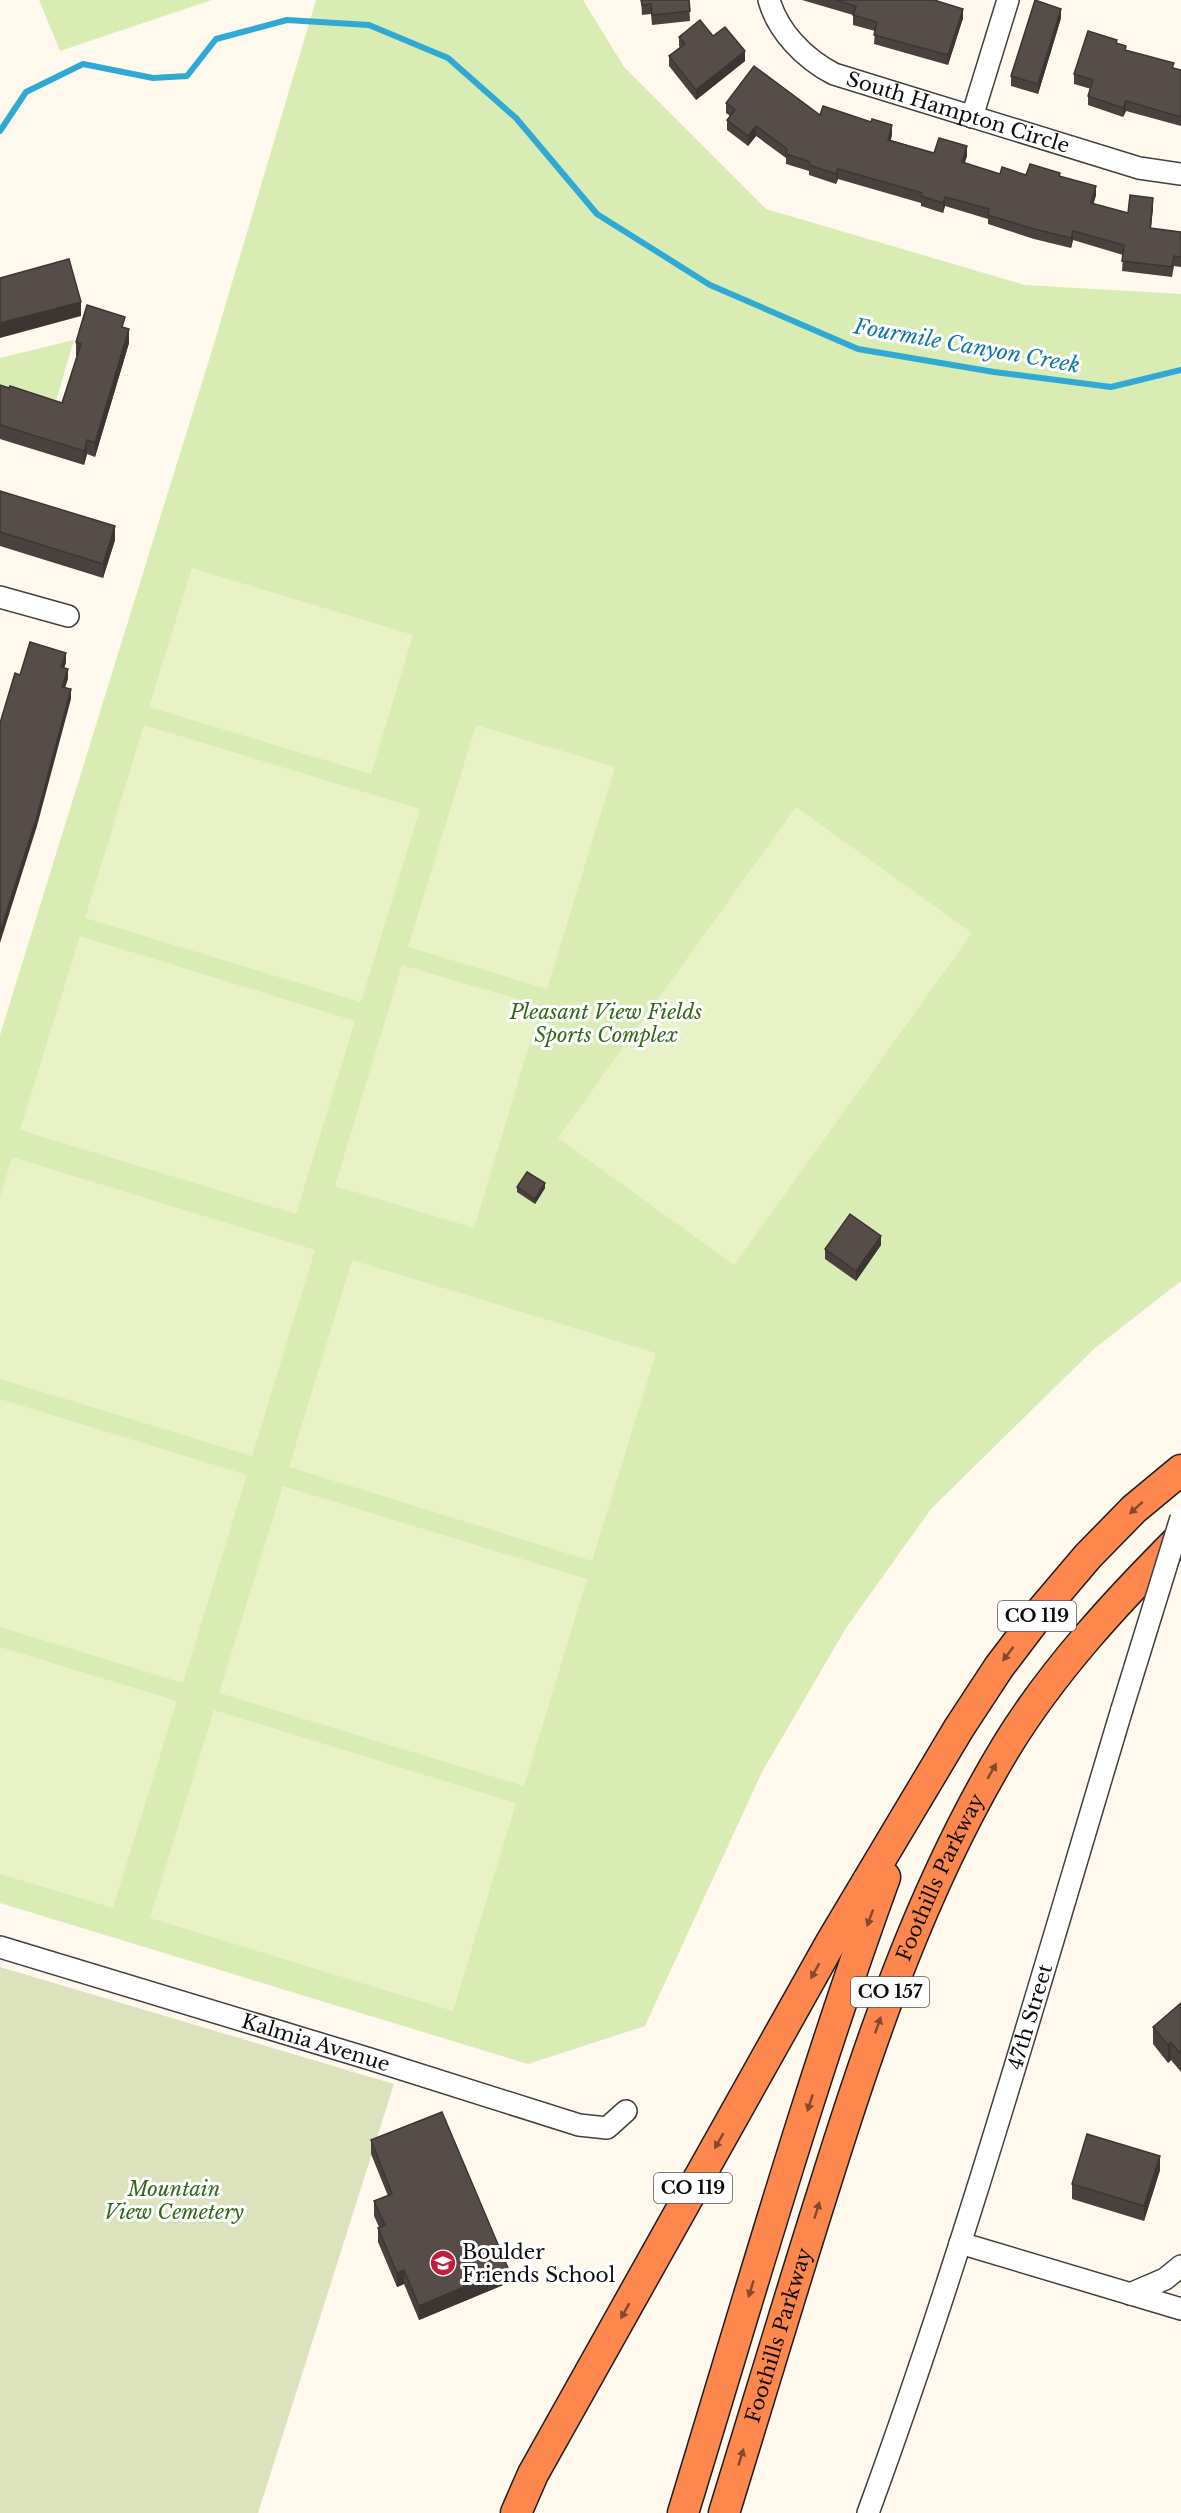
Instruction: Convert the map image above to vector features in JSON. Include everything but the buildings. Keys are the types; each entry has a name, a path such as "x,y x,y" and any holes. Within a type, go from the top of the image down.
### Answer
{"highway":[{"name":"CO 119","path":"498,2513 533,2475 830,1944 923,1786 999,1666 1088,1556 1134,1509 1181,1470"},
{"name":"Foothills Parkway","path":"724,2513 853,2097 885,2003 921,1913 975,1802 1013,1737 1087,1638 1136,1582 1181,1537"},
{"name":"Foothills Parkway","path":"682,2513 859,1947 923,1786"},
{"path":"516,2513 533,2475"}],"street":[{"name":"South Hampton Circle","path":"769,0 783,30 802,52 825,69 1139,168 1181,174"},
{"path":"972,117 1008,0"},
{"path":"0,597 68,616"},
{"name":"47th Street","path":"868,2513 908,2403 960,2243 1181,1518"},
{"name":"Kalmia Avenue","path":"0,1947 579,2125 607,2128 626,2112"},
{"path":"960,2243 1181,2309"},
{"path":"1130,2294 1165,2279 1181,2265"}],"green space":[{"path":"39,0 212,0 60,51"},
{"name":"Pleasant View Fields Sports Complex","path":"316,0 583,0 624,67 766,209 1025,285 1181,294 1181,1281 1095,1348 931,1509 846,1628 762,1772 645,2026 528,2064 0,1903 0,1035 213,347"},
{"path":"74,340 54,408 0,392 0,358"},
{"path":"192,568 413,635 371,774 149,707"},
{"path":"144,725 420,809 361,1002 85,918"},
{"path":"476,725 615,767 547,989 408,947"},
{"path":"796,807 972,933 734,1265 558,1138"},
{"path":"80,936 355,1021 296,1214 20,1130"},
{"path":"402,965 541,1006 474,1228 335,1186"},
{"path":"12,1157 315,1250 252,1456 0,1379 0,1197"},
{"path":"352,1260 656,1353 592,1561 289,1467"},
{"path":"0,1399 247,1475 183,1683 0,1627"},
{"path":"283,1486 587,1579 524,1786 219,1693"},
{"path":"0,1647 177,1701 113,1908 0,1874"},
{"path":"214,1710 516,1803 453,2011 150,1918"},
{"name":"Mountain View Cemetery","path":"0,1967 394,2084 258,2513 0,2513"}],"waterway":[{"name":"Fourmile Canyon Creek","path":"0,131 26,92 83,64 153,78 187,76 216,39 287,20 369,25 448,58 516,118 597,214 710,285 858,349 994,372 1111,387 1181,370"}],"place":[{"name":"Boulder Friends School","path":"443,2263"}]}
